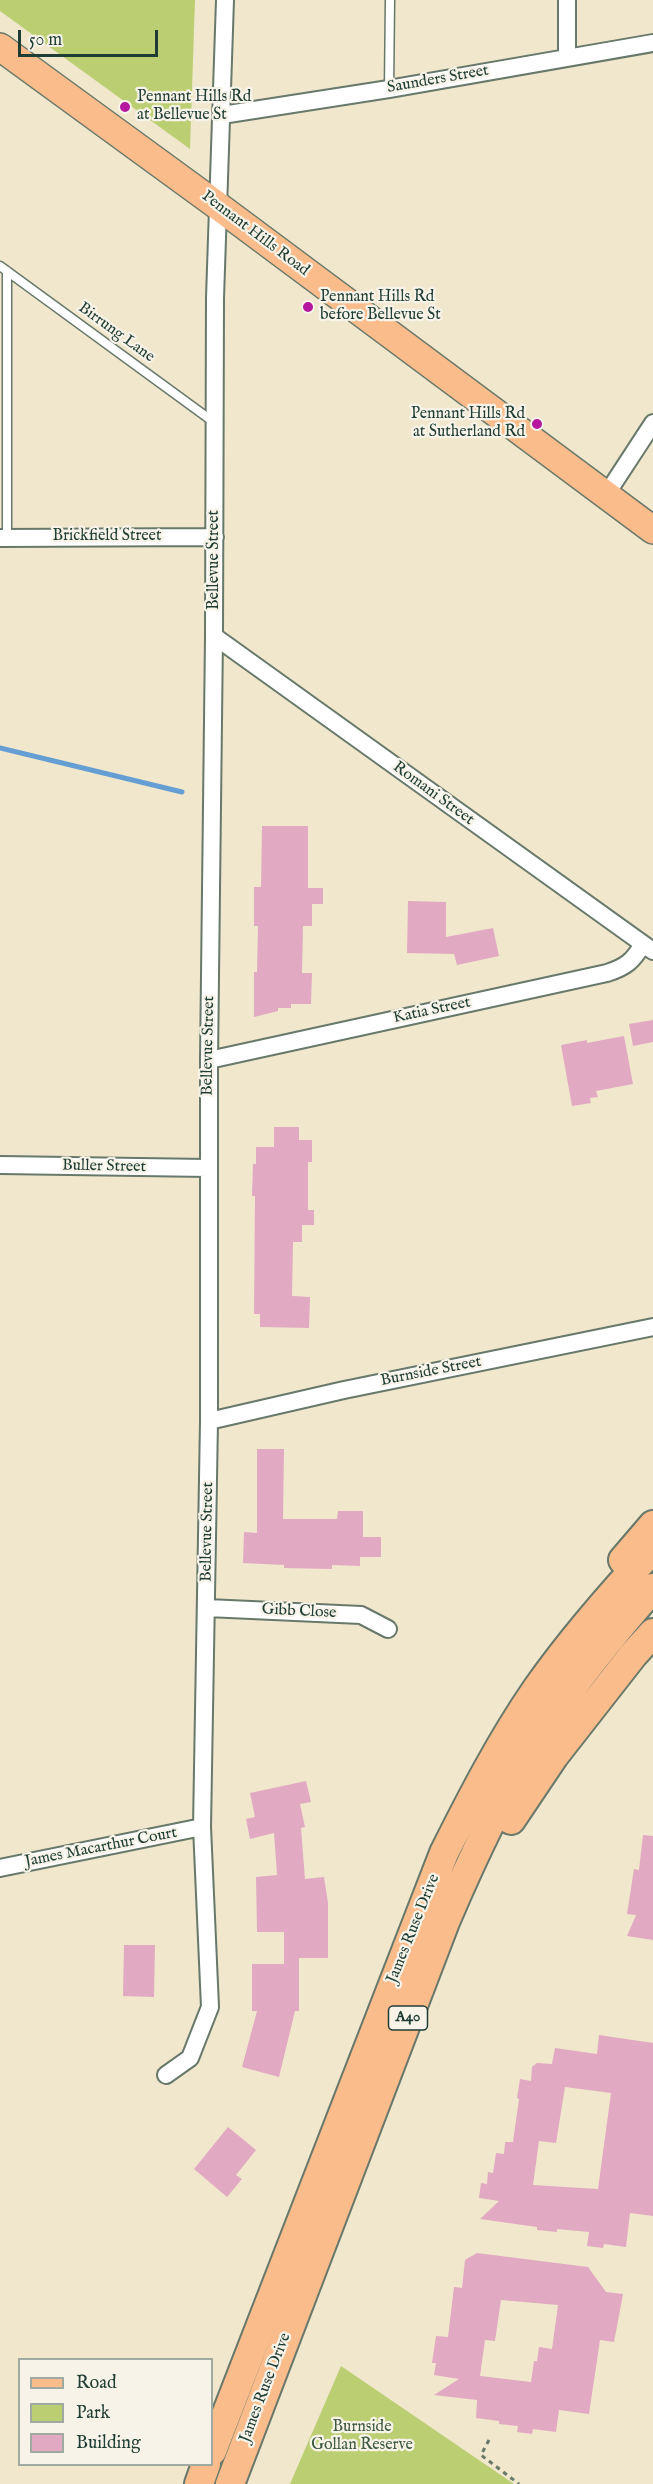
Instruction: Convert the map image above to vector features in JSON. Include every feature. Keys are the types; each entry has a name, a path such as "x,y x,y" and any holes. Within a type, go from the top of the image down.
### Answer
{"highway":[{"path":"536,1691 572,1628 611,1573 653,1525"},
{"name":"James Ruse Drive","path":"213,2448 440,1863 473,1794 536,1691 579,1633 653,1549"},
{"name":"James Ruse Drive","path":"230,2484 445,1922 501,1801 534,1743 574,1684 653,1588"},
{"path":"445,1922 490,1858 518,1807 554,1756 653,1633"},
{"path":"199,2484 205,2466"}],"main road":[{"name":"Pennant Hills Road","path":"0,47 218,206 653,530"}],"street":[{"name":"Bellevue Street","path":"165,2075 190,2058 210,2007 202,1827 209,1421 208,1060 215,537 215,298 225,0"},
{"path":"567,0 567,56"},
{"name":"Saunders Street","path":"222,115 653,43"},
{"path":"606,495 653,423"},
{"name":"Brickfield Street","path":"3,538 215,537"},
{"name":"Romani Street","path":"214,636 648,947"},
{"name":"Katia Street","path":"208,1060 607,973 623,968 648,947"},
{"name":"Buller Street","path":"0,1166 208,1168"},
{"name":"Burnside Street","path":"209,1421 344,1390 653,1327"},
{"name":"Gibb Close","path":"207,1608 361,1615 388,1629"},
{"name":"James Macarthur Court","path":"0,1868 202,1827"}],"lane":[{"path":"388,89 390,0"},
{"path":"3,268 3,538"},
{"name":"Birrung Lane","path":"3,268 215,424"}],"path":[{"path":"489,2440 481,2455 519,2484"}],"green space":[{"path":"0,0 195,0 190,149 0,11"},
{"name":"Burnside Gollan Reserve","path":"341,2366 514,2484 290,2484"}],"building":[{"path":"262,826 308,826 308,888 323,888 323,904 312,904 312,926 303,926 302,973 312,973 311,1004 291,1004 291,1008 278,1008 278,1011 254,1017 254,972 257,972 258,926 254,926 254,887 261,887"},
{"path":"408,901 446,902 446,937 493,928 499,956 457,965 454,954 407,953"},
{"path":"653,1020 653,1042 633,1046 629,1024"},
{"path":"624,1036 633,1084 596,1091 598,1097 590,1098 591,1103 572,1106 561,1045"},
{"path":"274,1127 299,1127 299,1140 312,1140 312,1162 308,1162 308,1210 314,1210 314,1225 302,1225 302,1242 293,1242 292,1296 310,1297 309,1328 260,1327 260,1314 254,1314 253,1164 256,1164 256,1147 274,1147"},
{"path":"257,1449 284,1449 283,1519 337,1519 338,1511 363,1511 363,1537 381,1537 381,1557 360,1557 360,1566 332,1565 332,1569 284,1568 284,1565 243,1563 244,1532 257,1533"},
{"path":"306,1781 311,1802 300,1804 305,1827 301,1828 305,1879 324,1877 328,1903 328,1958 299,1958 299,2011 295,2011 279,2077 242,2067 257,2011 252,2011 252,1964 284,1964 284,1932 257,1932 256,1877 277,1875 274,1833 250,1839 246,1819 255,1817 250,1793"},
{"path":"643,1835 653,1836 653,1940 627,1936 636,1915 627,1914 634,1869 639,1870"},
{"path":"124,1945 155,1945 154,1997 123,1996"},
{"path":"599,2035 653,2043 653,2216 630,2213 626,2247 604,2244 603,2248 587,2246 589,2232 537,2230 537,2227 480,2219 499,2201 479,2198 481,2183 487,2184 488,2172 493,2173 496,2153 504,2154 505,2142 513,2142 520,2079 531,2081 532,2067 537,2063 552,2064 555,2048 597,2054","holes":["565,2087 611,2093 598,2189 533,2185 539,2141 556,2143"]},
{"path":"228,2127 256,2150 236,2175 242,2179 227,2197 194,2169"},
{"path":"477,2253 588,2267 606,2292 623,2294 614,2342 600,2340 589,2414 559,2410 556,2432 533,2429 532,2434 517,2432 518,2426 476,2418 477,2400 434,2395 459,2379 434,2375 436,2363 432,2363 436,2336 448,2337 454,2287 462,2288 465,2260","holes":["501,2300 558,2305 552,2349 539,2347 531,2382 480,2376 485,2340 495,2341"]}],"waterway":[{"path":"0,748 182,792"}],"place":[{"name":"Pennant Hills Rd at Bellevue St","path":"125,107"},
{"name":"Pennant Hills Rd before Bellevue St","path":"308,307"},
{"name":"Pennant Hills Rd at Sutherland Rd","path":"537,424"}]}
